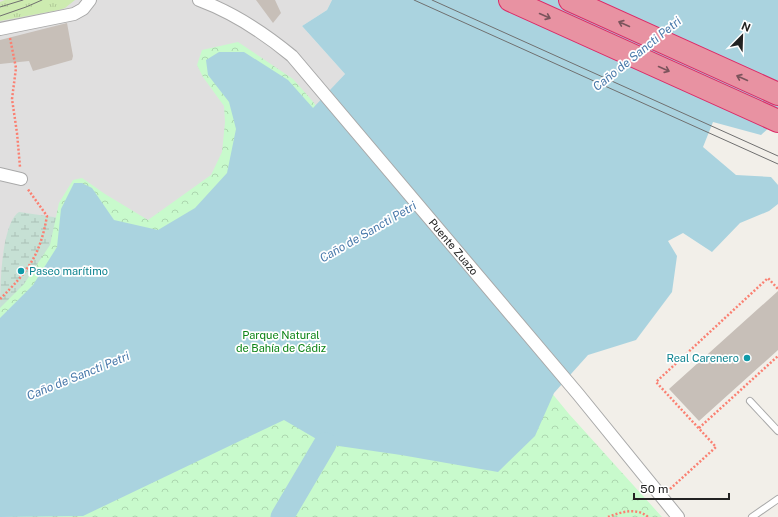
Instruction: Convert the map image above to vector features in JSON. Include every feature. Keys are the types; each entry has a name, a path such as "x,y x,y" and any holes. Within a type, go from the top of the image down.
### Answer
{"highway":[{"path":"510,0 778,121"},
{"path":"570,0 778,94"}],"street":[{"name":"Puente Zuazo","path":"199,0 242,20 270,38 292,56 578,394 678,517"},
{"path":"4,28 74,14 83,10 89,1"},
{"path":"0,174 21,179"}],"lane":[{"path":"750,401 778,430"},
{"path":"752,517 778,499"}],"path":[{"path":"0,299 30,266 44,234 47,216 21,179 12,99 16,68 4,28"},
{"path":"661,497 716,447 656,382 768,278 778,289"},
{"path":"699,428 778,356"},
{"path":"608,517 630,511 638,511 648,517"}],"shaded area":[{"path":"0,0 332,0 327,10 302,26 345,74 313,109 229,102 227,173 158,230 61,209 0,313"}],"green space":[{"path":"5,0 75,0 65,8 59,10 0,21 0,2"},
{"name":"Parque Natural de Bahía de Cádiz","path":"238,42 293,79 569,414 662,517 0,517 0,308 24,284 50,245 59,203 73,180 82,178 148,220 211,175 222,152 225,122 224,106 203,77 197,65 202,50"},
{"name":"Paseo marítimo","path":"19,212 60,218 57,247 0,318 2,260 8,231 13,219"}],"water":[{"name":"Caño de Sancti Petri","path":"332,0 778,0 778,120 761,135 713,122 703,147 736,175 771,177 778,185 778,204 769,211 740,223 712,252 683,233 668,241 677,256 672,292 636,340 588,355 554,393 535,436 498,472 401,455 325,444 284,420 83,516 0,517 0,318 33,285 57,247 61,209 74,183 82,183 92,188 114,220 158,230 195,208 227,173 236,129 229,102 208,75 206,60 219,52 244,52 288,80 313,108 345,74 302,26 327,10"}],"building":[{"path":"256,0 275,0 281,13 273,23"},
{"path":"67,23 73,56 72,60 33,71 29,61 0,64 0,40"},
{"name":"Real Carenero","path":"778,291 778,350 699,421 669,389"}],"waterway":[{"path":"282,517 325,444"}],"tram line":[{"path":"0,7 23,0"},
{"path":"0,16 42,0"},
{"path":"414,0 778,164"},
{"path":"432,0 778,156"}],"place":[{"name":"Paseo marítimo","path":"21,271"},
{"name":"Real Carenero","path":"747,358"}]}
